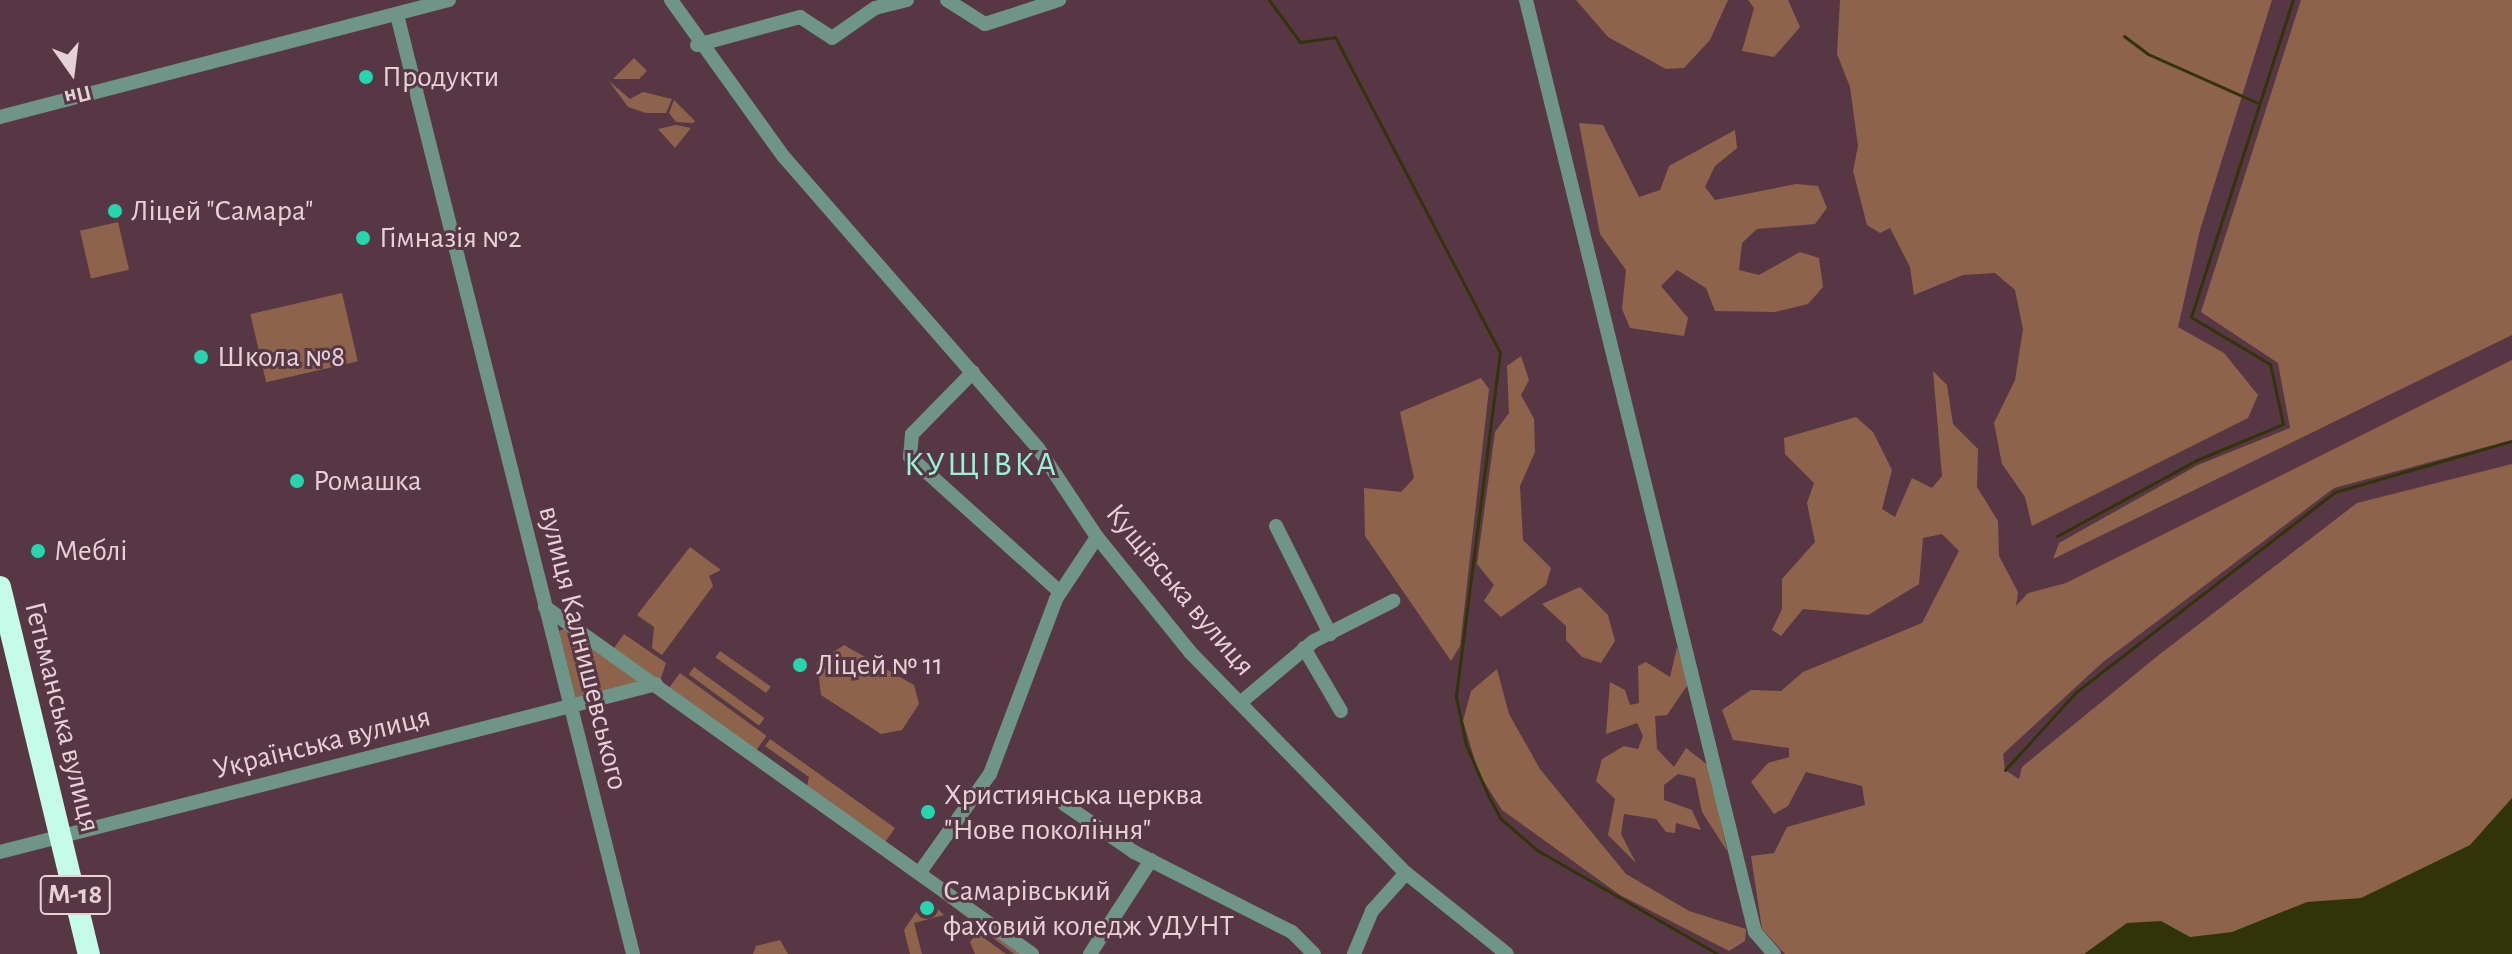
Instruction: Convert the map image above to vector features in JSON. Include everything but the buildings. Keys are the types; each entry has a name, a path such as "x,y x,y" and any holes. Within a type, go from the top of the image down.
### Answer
{"highway":[{"name":"Гетьманська вулиця","path":"0,587 89,954"}],"street":[{"path":"0,117 449,0"},
{"name":"Кущівська вулиця","path":"671,0 697,45 784,157 1038,448 1097,537 1240,703 1406,873 1507,954"},
{"path":"697,45 800,17 832,38 873,4 907,0"},
{"path":"947,0 985,24 1059,0"},
{"path":"1526,0 1755,932 1774,954"},
{"name":"вулиця Калнишевського","path":"397,15 633,954"},
{"path":"973,372 912,434 910,457 1060,592"},
{"path":"1276,526 1330,634"},
{"path":"920,872 990,774 1060,592 1097,537"},
{"path":"1240,703 1304,648 1393,601"},
{"path":"545,607 1032,954"},
{"path":"1304,648 1341,711"},
{"name":"Українська вулиця","path":"0,852 656,684"},
{"path":"1064,804 1151,860 1269,919 1314,954"},
{"path":"1090,954 1151,860"},
{"path":"1354,954 1372,911 1406,873"}],"shaded area":[{"path":"1576,0 1728,0 1710,40 1684,68 1666,69 1608,37"},
{"path":"1748,0 1788,0 1800,27 1774,57 1742,51 1754,8"},
{"path":"1840,0 2272,0 2200,230 2178,327 2224,353 2258,395 2248,418 2032,526 2025,497 2002,464 1994,423 2015,380 2023,329 2015,290 1995,273 1963,275 1914,295 1910,267 1890,228 1880,233 1867,225 1853,171 1858,146 1850,87 1837,54"},
{"path":"2301,0 2512,0 2512,335 2053,559 2059,543 2198,465 2290,428 2278,363 2201,312"},
{"path":"634,58 647,71 639,79 613,79"},
{"path":"609,81 630,99 643,92 672,99 666,113 646,113 628,107"},
{"path":"674,100 695,121 693,123 676,122 669,113"},
{"path":"1579,123 1603,125 1639,197 1660,190 1669,166 1735,130 1737,148 1715,166 1705,187 1715,200 1796,184 1818,186 1827,208 1815,224 1757,229 1742,243 1739,270 1759,275 1800,252 1819,258 1823,287 1808,304 1775,312 1715,311 1706,288 1677,270 1661,286 1688,318 1684,336 1630,328 1622,309 1626,270 1600,234"},
{"path":"676,125 691,128 675,148 658,129"},
{"path":"118,222 129,270 91,279 80,231"},
{"path":"342,293 358,361 266,382 250,314"},
{"path":"1521,356 1529,380 1521,395 1534,419 1535,452 1520,486 1523,540 1551,568 1546,585 1501,617 1484,601 1494,585 1477,564 1495,432 1509,413 1507,366"},
{"path":"2512,360 2512,440 2334,488 2103,662 2003,754 2005,770 2019,779 2022,767 2160,654 2357,503 2512,464 2512,954 1785,954 1762,929 1751,856 1774,853 1787,827 1865,805 1862,786 1806,772 1788,806 1774,814 1751,782 1768,763 1789,757 1789,748 1733,740 1722,710 1751,690 1781,691 1803,672 1922,623 1959,551 1942,534 1923,538 1919,584 1868,615 1803,609 1781,636 1772,630 1782,609 1782,579 1815,542 1807,503 1814,483 1785,454 1784,438 1856,417 1873,432 1892,470 1882,509 1895,517 1912,478 1932,488 1942,476 1933,371 1947,385 1953,424 1978,449 1977,487 1998,521 1999,556 2018,592 2016,606 2028,593 2066,583"},
{"path":"1481,378 1489,389 1460,646 1451,661 1365,536 1364,488 1401,492 1414,478 1400,412"},
{"path":"690,547 721,570 709,576 713,586 662,655 652,648 654,627 637,615"},
{"path":"1580,587 1608,615 1615,641 1601,663 1582,657 1566,640 1566,626 1542,604"},
{"path":"566,628 638,681 637,684 576,698 559,631"},
{"path":"624,634 666,663 660,681 614,648"},
{"path":"844,645 914,685 919,704 902,730 881,734 821,695 817,663"},
{"path":"1677,647 1689,683 1667,715 1655,716 1657,749 1674,767 1686,748 1709,766 1727,851 1702,812 1695,778 1678,774 1664,785 1664,800 1692,810 1701,830 1676,823 1675,833 1666,832 1656,819 1624,814 1621,834 1636,863 1608,835 1615,799 1596,781 1602,759 1624,746 1638,749 1643,736 1637,723 1606,734 1610,682 1625,690 1630,705 1639,703 1638,666 1646,662 1670,677"},
{"path":"720,651 771,687 766,693 715,658"},
{"path":"694,667 764,718 759,725 689,674"},
{"path":"1497,669 1509,714 1540,769 1626,874 1689,911 1746,929 1745,941 1729,951 1620,895 1502,810 1479,774 1463,721 1471,691"},
{"path":"680,673 767,736 755,751 669,688"},
{"path":"770,739 895,828 885,842 807,786 809,777 765,746"},
{"path":"2512,798 2512,954 2084,954 2127,923 2161,921 2190,937 2232,932 2307,902 2361,898 2470,845"},
{"path":"930,889 1022,954 1014,954"},
{"path":"926,898 944,915 914,923 922,954 910,954 904,930"},
{"path":"977,933 1006,954 975,954 970,942"},
{"path":"780,940 788,954 753,954 756,946"}],"waterway":[{"path":"1269,0 1300,42 1335,37 1500,352 1456,697 1466,745 1488,795 1500,818 1537,850 1718,954"},
{"path":"2057,536 2197,460 2283,424 2270,364 2191,317 2293,0"},
{"path":"2124,36 2148,54 2258,103"},
{"path":"2005,770 2076,692 2335,492 2512,441"}],"place":[{"name":"Продукти","path":"366,77"},
{"name":"Ліцей \"Самара\"","path":"115,211"},
{"name":"Гімназія №2","path":"363,238"},
{"name":"Школа №8","path":"201,357"},
{"name":"Ромашка","path":"297,481"},
{"name":"Меблі","path":"38,551"},
{"name":"Ліцей № 11","path":"800,665"},
{"name":"Християнська церква \"Нове покоління\"","path":"928,812"},
{"name":"Самарівський фаховий коледж УДУНТ","path":"927,908"}],"district":[{"name":"КУЩІВКА","path":"981,466"}]}
